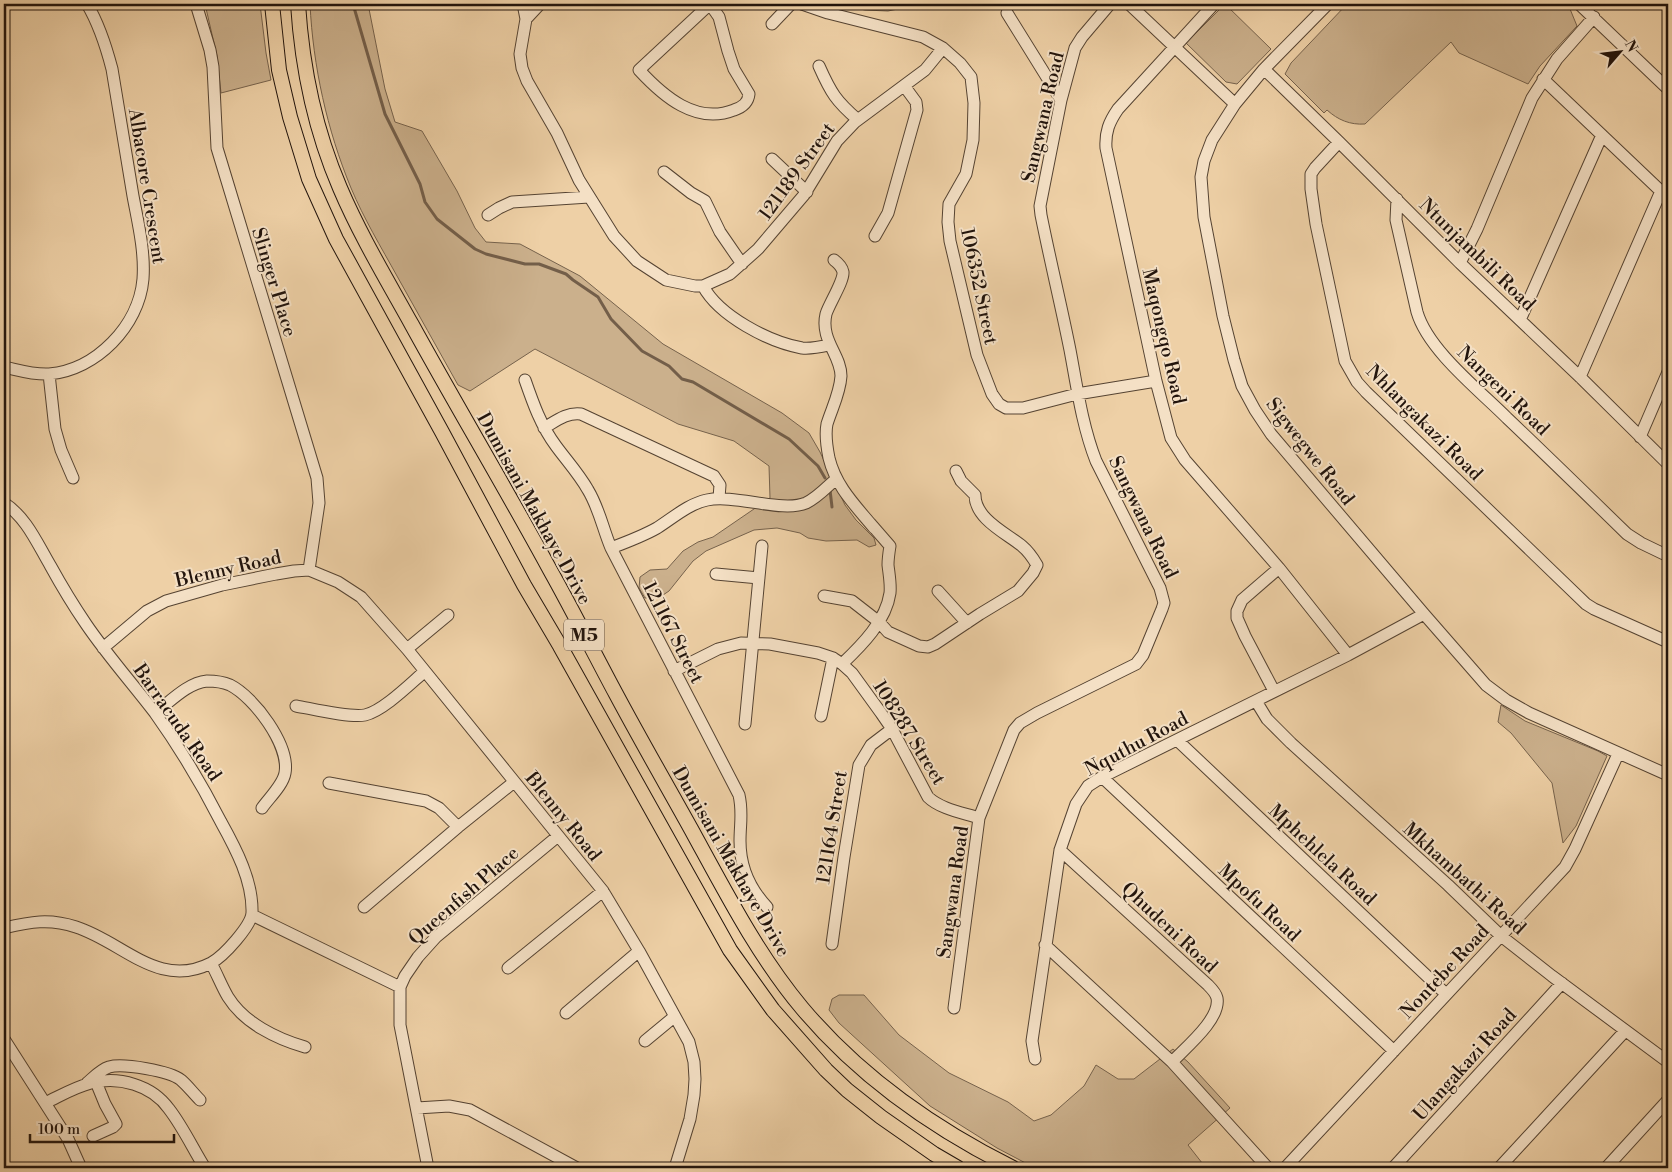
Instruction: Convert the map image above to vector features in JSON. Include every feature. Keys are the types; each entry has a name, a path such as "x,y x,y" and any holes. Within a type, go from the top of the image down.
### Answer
{"main road":[{"name":"M5","path":"272,4 279,70 290,117 309,179 336,239 524,585 730,950 773,1010 826,1070 881,1117 934,1154 958,1168"},
{"name":"Dumisani Makhaye Drive","path":"298,4 305,69 316,117 330,163 355,220 440,376 550,569 618,698 748,932 803,1009 866,1072 915,1112 983,1153 1013,1168"}],"street":[{"name":"Albacore Crescent","path":"4,368 48,374 72,368 85,362 114,341 127,326 134,313 143,281 142,249 112,69 105,44 93,15 86,4"},
{"name":"Slinger Place","path":"196,4 210,50 216,148 317,478 319,503 309,570"},
{"path":"522,4 526,20"},
{"path":"526,20 540,4"},
{"path":"710,4 719,17 734,69 749,91 747,102 740,108 718,114 694,111 678,105 669,99 639,70 710,4"},
{"path":"772,24 790,4"},
{"name":"106352 Street","path":"802,4 836,15 923,37 944,48 971,77 973,90 973,140 966,174 950,204 948,222 950,241 977,355 992,394 999,404 1006,408 1014,409 1077,394 1156,381"},
{"name":"Sangwana Road","path":"954,1008 980,818 1016,727 1037,713 1136,664 1143,655 1164,603 1160,588 1094,456 1089,442 1077,394 1070,350 1040,206 1061,100 1075,48 1110,4"},
{"path":"1129,4 1234,104"},
{"name":"Maqongqo Road","path":"1214,4 1118,109 1110,120 1105,136 1106,148 1156,381 1171,438 1177,448 1279,568 1348,655"},
{"name":"Sigwegwe Road","path":"1328,4 1264,69 1234,104 1212,140 1201,176 1204,217 1223,316 1242,386 1255,410 1281,447 1477,676 1506,700 1550,723 1668,775"},
{"path":"1580,4 1668,89"},
{"path":"1007,13 1061,100"},
{"path":"1460,263 1477,229 1532,98 1543,78 1557,59 1594,17"},
{"name":"121189 Street","path":"526,20 520,54 522,68 527,81 557,133 579,180 614,236 646,268 666,280 680,284 703,286 730,274 758,249 807,192 837,141 858,120 905,87 925,70 944,48"},
{"path":"819,66 836,101 858,120"},
{"name":"Ntunjambili Road","path":"1264,69 1460,263 1668,464"},
{"path":"1543,78 1665,195 1580,377"},
{"path":"875,236 888,213 917,110 916,102 905,87"},
{"path":"1520,320 1602,135"},
{"name":"Nhlangakazi Road","path":"1339,142 1311,174 1311,189 1316,224 1345,361 1352,374 1373,399 1586,604 1668,642"},
{"path":"772,159 807,192"},
{"path":"664,172 691,193 705,201 720,232 742,264"},
{"path":"488,215 512,202 589,197"},
{"name":"Nangeni Road","path":"1397,199 1396,220 1417,312 1420,323 1430,340 1627,534 1668,556"},
{"path":"834,260 841,267 843,276 826,314 829,346 837,359 840,370 839,387 826,430 829,458 836,479 874,528"},
{"path":"703,286 707,294 720,309 754,330 804,348 829,346"},
{"path":"1640,437 1668,372"},
{"path":"48,374 55,429 61,450 73,478"},
{"name":"121167 Street","path":"525,380 544,428 556,447 588,488 611,548 738,795 742,819 741,860 747,878 767,907"},
{"path":"544,428 565,416 573,413 581,414 714,476 720,482 718,498"},
{"path":"824,596 852,602 879,622 888,632 901,640 924,647 935,644 1018,591 1037,565 1023,546 988,520 975,502 976,495 961,481 956,471"},
{"path":"611,548 643,536 695,504 705,500 718,498 796,506 812,499 836,479"},
{"name":"Barracuda Road","path":"4,503 16,512 29,529 65,592 102,648 155,713 194,770 233,843 245,875 250,894 252,915"},
{"path":"821,716 837,661 860,647 879,622 890,592 888,564 890,546 864,516"},
{"path":"745,724 762,546"},
{"path":"1274,691 1245,636 1236,611 1242,600 1279,568"},
{"name":"Blenny Road","path":"102,648 147,611 166,601 222,584 309,570 338,582 361,597 406,649 603,891 639,951 688,1042 694,1062 695,1079 690,1119 676,1168"},
{"path":"716,574 759,578"},
{"path":"938,591 967,623"},
{"name":"Nquthu Road","path":"1035,1059 1032,1042 1060,850 1076,804 1088,786 1102,777 1348,655 1424,614"},
{"path":"406,649 448,615"},
{"path":"674,671 718,649 730,645 753,643 810,651 837,661"},
{"name":"108287 Street","path":"837,661 858,682 892,729 932,800 980,818"},
{"path":"296,706 357,716 367,714 383,706 424,672"},
{"path":"155,713 179,694 205,681 228,684 245,696 264,718 278,740 286,764 284,779 262,808"},
{"name":"Mkhambathi Road","path":"1256,701 1268,719 1291,743 1448,885 1501,936 1668,1062"},
{"name":"121164 Street","path":"832,944 859,765 871,745 892,729"},
{"name":"Mphehlela Road","path":"1177,740 1446,994"},
{"name":"Nontebe Road","path":"1285,1168 1569,861 1618,754"},
{"name":"Mpofu Road","path":"1102,777 1394,1051"},
{"path":"364,906 514,782"},
{"path":"329,783 426,801 439,808 458,827"},
{"name":"Queenfish Place","path":"400,987 404,976 436,937 558,836"},
{"name":"Qhudeni Road","path":"1060,850 1214,991 1217,1002 1212,1019 1172,1062"},
{"path":"508,968 603,891"},
{"path":"4,928 42,920 60,923 95,935 162,969 185,972 211,963 222,956 234,943 252,915 400,987 400,1025 428,1168"},
{"path":"1045,944 1172,1062 1268,1168"},
{"path":"566,1013 639,951"},
{"path":"211,963 228,998 240,1012 252,1022 290,1042 305,1047"},
{"name":"Ulangakazi Road","path":"1393,1168 1562,983"},
{"path":"645,1041 674,1017"},
{"path":"1499,1168 1625,1031"},
{"path":"4,1039 68,1139 81,1168"},
{"path":"91,1083 102,1070 107,1068 119,1066 137,1067 180,1079 200,1100"},
{"path":"45,1103 91,1083 107,1080 127,1082 143,1088 156,1095 169,1108 205,1168"},
{"path":"91,1083 116,1124 93,1136"},
{"path":"1606,1168 1668,1100"},
{"path":"417,1108 457,1106 470,1110 577,1168"}],"shaded area":[{"path":"205,4 260,4 271,80 221,93 217,56"},
{"path":"310,4 368,4 385,89 395,122 422,131 457,191 475,228 486,242 520,244 580,276 663,344 782,413 809,433 845,505 856,520 874,538 876,545 869,547 857,540 826,541 808,538 800,533 777,528 754,530 706,551 693,561 669,591 660,597 645,598 639,588 640,577 650,570 667,569 683,551 698,542 713,537 770,498 769,466 734,441 678,424 535,349 470,391 458,385 361,211 342,166 328,121 318,74"},
{"path":"835,4 922,4 888,11 865,10"},
{"path":"1225,4 1271,49 1237,84 1226,82 1186,43"},
{"path":"1347,4 1564,4 1570,9 1577,26 1540,66 1528,84 1459,53 1451,42 1365,124 1354,124 1335,117 1327,110 1324,113 1285,74 1291,63"},
{"path":"1501,705 1525,721 1607,756 1576,826 1563,843 1552,783 1511,733 1498,722"},
{"path":"839,995 864,995 899,1035 949,1073 1008,1102 1034,1121 1051,1115 1084,1086 1096,1065 1118,1079 1134,1079 1173,1049 1188,1062 1230,1108 1188,1145 1206,1168 1035,1168 997,1148 930,1106 839,1023 829,1010 832,999"}],"waterway":[{"path":"353,4 385,114 420,184 425,202 437,219 475,249 486,254 525,264 539,264 566,274 598,297 611,319 642,351 669,366 682,379 693,382 789,439 818,466 825,478"},
{"path":"830,490 832,507"}]}
